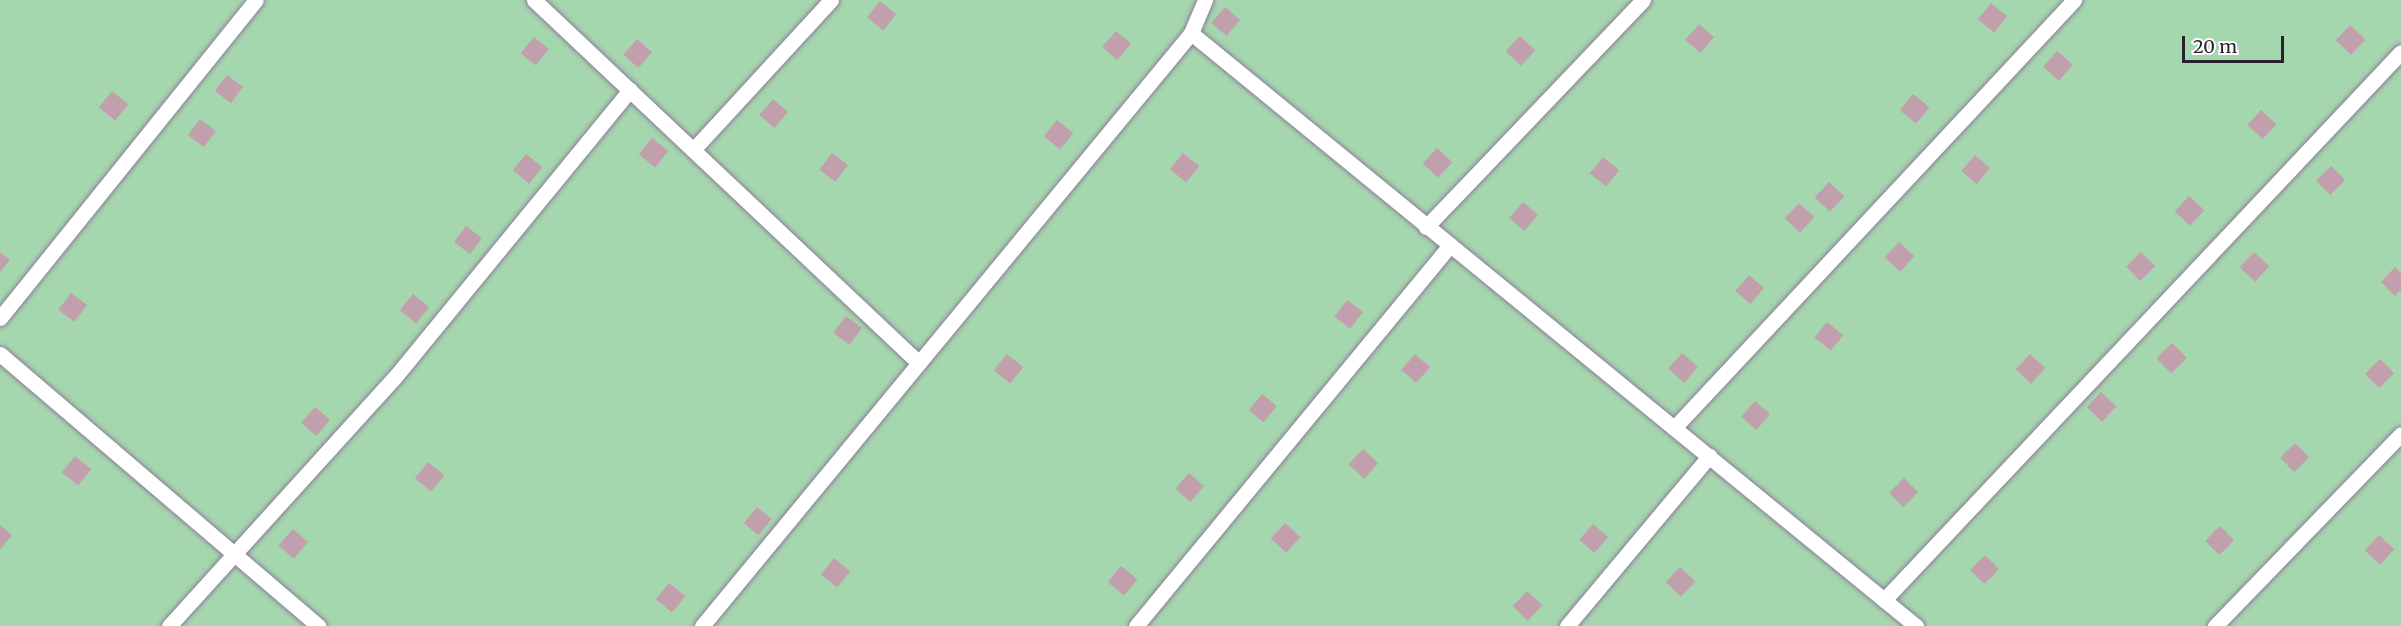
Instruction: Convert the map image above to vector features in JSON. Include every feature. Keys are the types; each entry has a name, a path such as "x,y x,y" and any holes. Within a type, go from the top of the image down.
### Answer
{"lane":[{"path":"0,318 256,0"},
{"path":"534,0 919,363"},
{"path":"693,150 831,0"},
{"path":"702,626 1191,33 1205,0"},
{"path":"1426,227 1643,0"},
{"path":"1674,428 2074,0"},
{"path":"1191,33 1916,626"},
{"path":"1884,600 2401,52"},
{"path":"169,626 395,377 630,90"},
{"path":"1136,626 1450,245"},
{"path":"0,354 319,626"},
{"path":"2215,626 2401,434"},
{"path":"1567,626 1708,456"}],"green space":[{"path":"0,0 2401,0 2401,626 0,626"}],"building":[{"path":"880,1 896,14 883,31 867,17"},
{"path":"1991,3 2007,16 1994,33 1978,19"},
{"path":"1225,7 1240,20 1226,36 1211,23"},
{"path":"1699,24 1714,37 1700,53 1685,40"},
{"path":"2350,25 2365,39 2351,55 2336,40"},
{"path":"1116,31 1131,44 1117,60 1102,47"},
{"path":"1520,36 1535,50 1521,66 1506,51"},
{"path":"534,37 549,49 536,65 521,53"},
{"path":"637,39 652,52 638,68 623,55"},
{"path":"2057,51 2073,65 2059,81 2043,67"},
{"path":"227,75 243,87 231,103 215,91"},
{"path":"112,91 128,104 115,121 99,107"},
{"path":"1913,94 1929,107 1916,124 1900,110"},
{"path":"773,99 788,112 774,128 759,115"},
{"path":"2261,110 2276,124 2263,139 2247,125"},
{"path":"200,119 216,131 204,147 188,135"},
{"path":"1057,120 1073,133 1060,150 1044,136"},
{"path":"652,138 668,151 655,168 639,154"},
{"path":"1437,148 1452,162 1438,178 1423,163"},
{"path":"832,153 848,165 835,182 819,170"},
{"path":"1183,153 1199,166 1186,183 1170,169"},
{"path":"526,154 542,167 529,184 513,170"},
{"path":"1975,155 1990,168 1976,184 1961,171"},
{"path":"1603,157 1619,170 1606,187 1590,173"},
{"path":"2331,166 2345,180 2330,195 2316,181"},
{"path":"1829,182 1844,196 1830,212 1815,197"},
{"path":"2189,196 2204,210 2190,226 2175,211"},
{"path":"1523,202 1538,215 1524,231 1509,218"},
{"path":"1799,203 1814,217 1800,233 1785,218"},
{"path":"466,226 482,238 470,254 454,242"},
{"path":"1899,242 1914,256 1900,272 1885,257"},
{"path":"0,252 10,260 0,272"},
{"path":"2141,252 2155,266 2140,281 2126,267"},
{"path":"2254,252 2269,266 2255,282 2240,267"},
{"path":"2395,267 2401,273 2401,290 2395,296 2381,282"},
{"path":"1749,275 1764,288 1750,304 1735,291"},
{"path":"71,293 87,305 74,322 58,310"},
{"path":"413,294 429,307 416,324 400,310"},
{"path":"1347,300 1363,312 1350,329 1334,317"},
{"path":"846,316 862,328 849,345 833,333"},
{"path":"1827,322 1843,335 1831,351 1814,338"},
{"path":"2172,343 2187,358 2171,373 2156,359"},
{"path":"1682,353 1698,367 1684,383 1668,369"},
{"path":"1007,354 1023,367 1010,384 994,370"},
{"path":"1415,354 1430,367 1416,383 1401,370"},
{"path":"2030,354 2045,368 2031,384 2016,369"},
{"path":"2380,359 2394,373 2379,388 2365,374"},
{"path":"2101,392 2116,406 2102,422 2087,407"},
{"path":"1262,394 1277,406 1264,422 1249,410"},
{"path":"1755,401 1770,414 1756,430 1741,417"},
{"path":"315,407 330,420 316,436 301,423"},
{"path":"2295,443 2309,457 2294,472 2280,458"},
{"path":"1363,449 1378,463 1364,479 1349,464"},
{"path":"75,456 91,469 78,486 62,472"},
{"path":"428,462 444,475 431,492 415,478"},
{"path":"1189,473 1204,486 1190,502 1175,489"},
{"path":"1904,478 1918,492 1903,507 1889,493"},
{"path":"757,507 772,519 759,535 744,523"},
{"path":"1285,523 1300,537 1286,553 1271,538"},
{"path":"1593,524 1608,537 1594,553 1579,540"},
{"path":"0,525 12,535 0,550"},
{"path":"2220,526 2234,540 2219,555 2205,541"},
{"path":"293,529 308,542 294,559 279,546"},
{"path":"2379,535 2394,549 2380,565 2365,550"},
{"path":"1985,555 1999,569 1984,584 1970,570"},
{"path":"834,558 850,571 837,588 821,574"},
{"path":"1121,566 1137,579 1124,596 1108,582"},
{"path":"1680,567 1695,581 1681,597 1666,582"},
{"path":"669,583 685,596 672,613 656,599"},
{"path":"1527,591 1542,605 1528,621 1513,606"}]}
